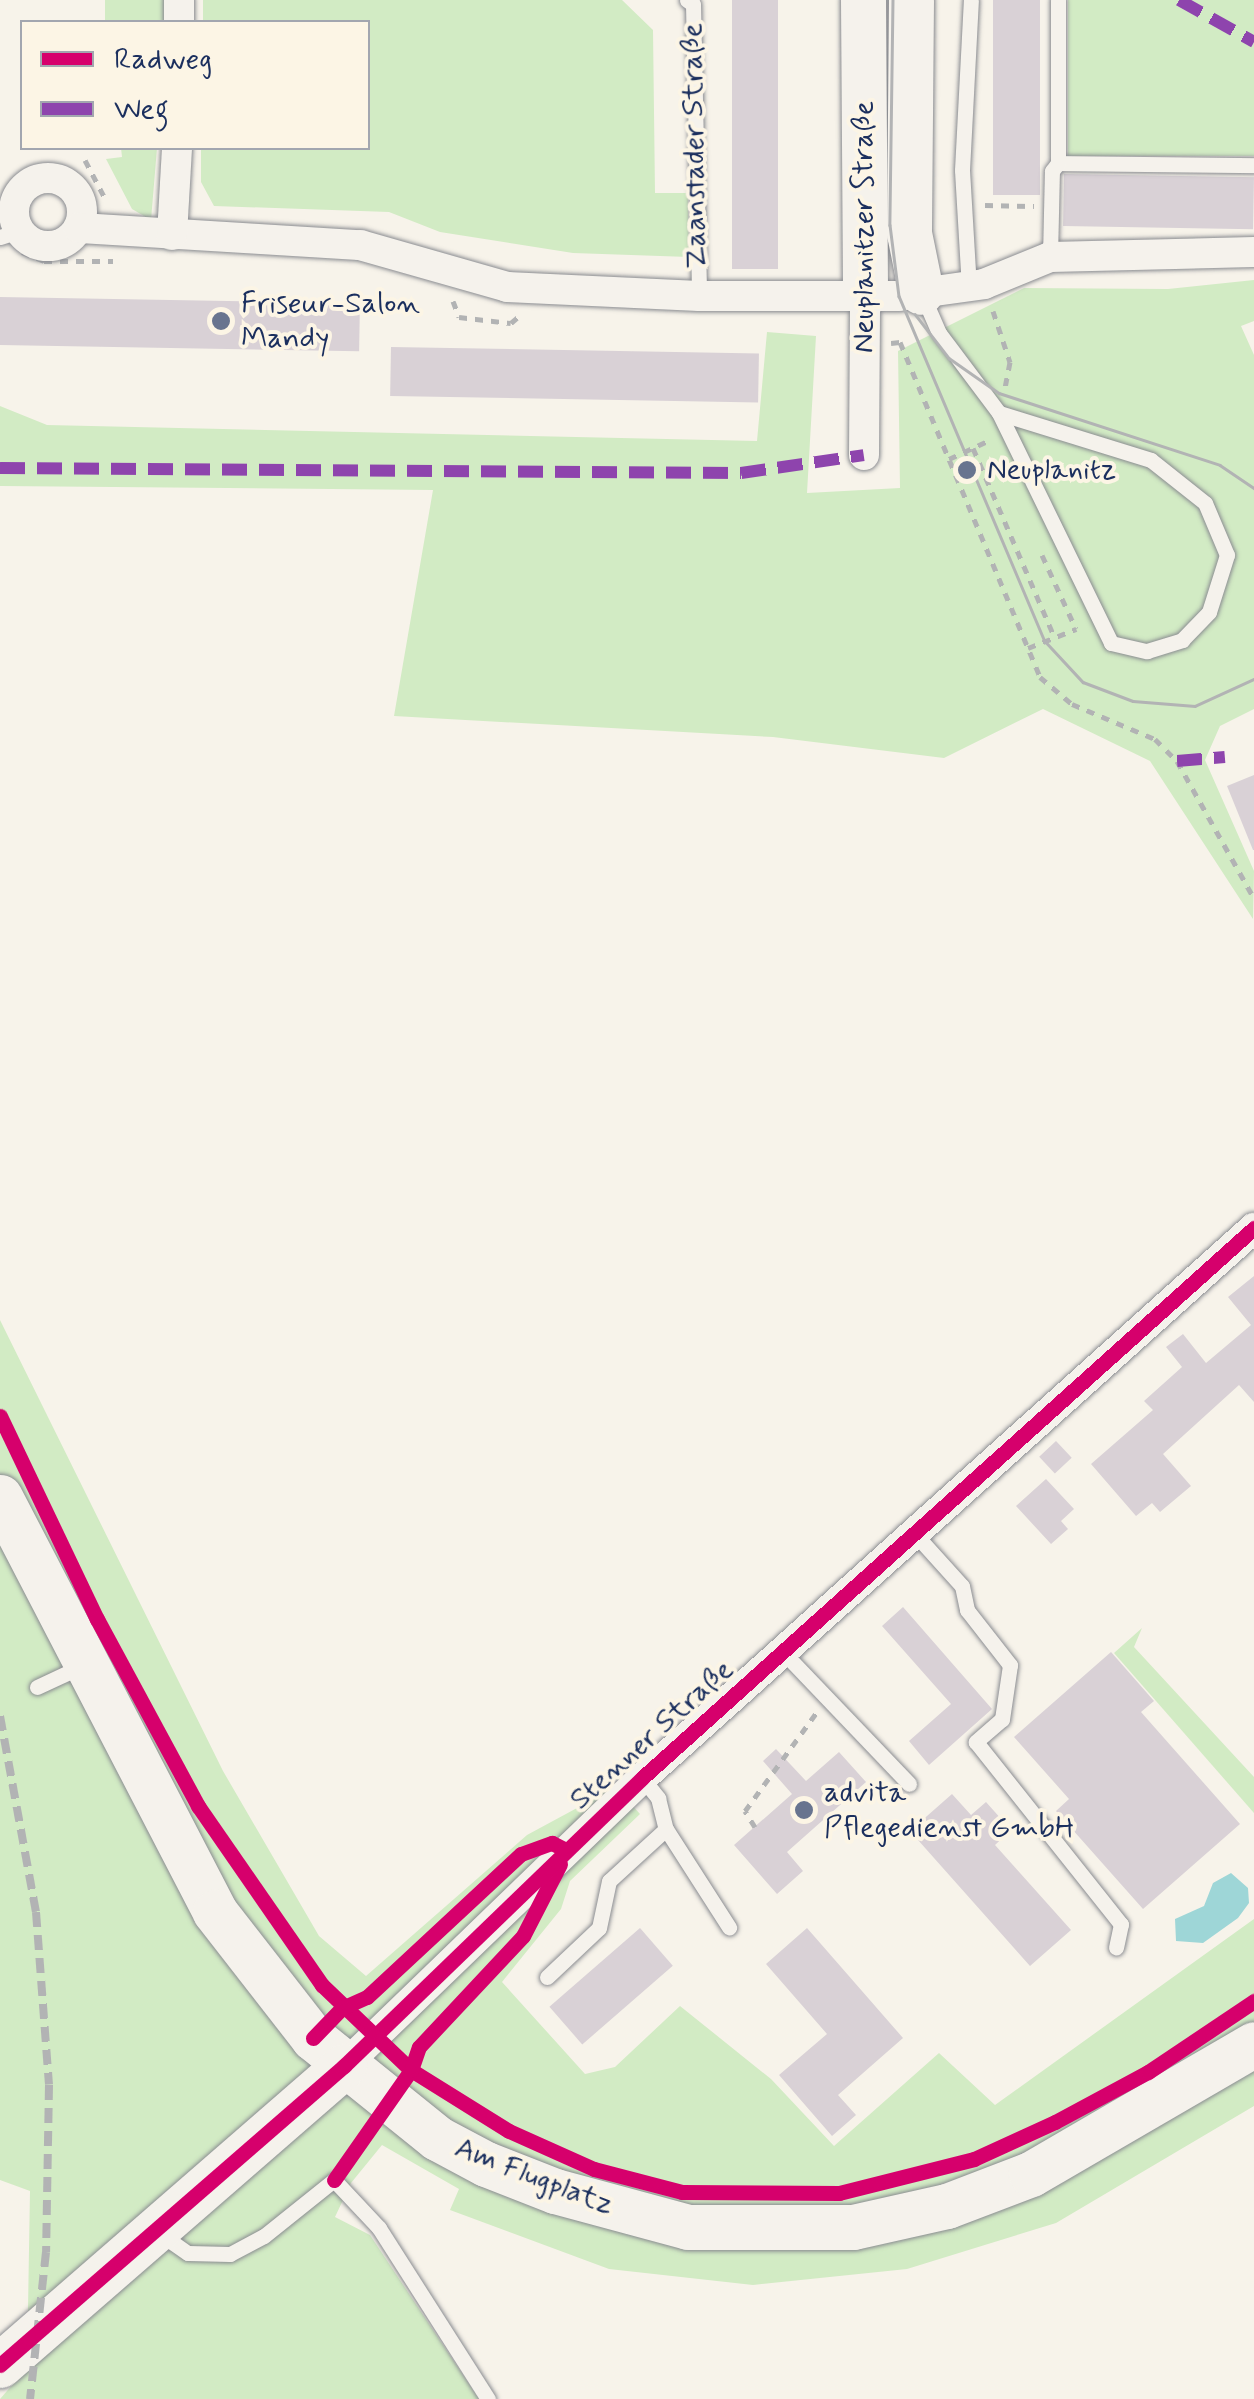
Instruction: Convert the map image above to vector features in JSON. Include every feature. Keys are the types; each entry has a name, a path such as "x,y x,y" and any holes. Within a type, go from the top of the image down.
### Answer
{"main road":[{"name":"Neuplanitzer Straße","path":"864,0 865,294"},
{"name":"Neuplanitzer Straße","path":"911,0 909,233 921,292"},
{"name":"Am Flugplatz","path":"0,1497 82,1666 215,1912 287,2011 344,2066 437,2138 555,2191 688,2227 803,2232 902,2218 1031,2174 1254,2044"},
{"name":"Stenner Straße","path":"0,2366 152,2227 344,2066"}],"street":[{"path":"172,235 177,150"},
{"name":"Zaanstader Straße","path":"79,228 78,196 62,181 41,178 16,199 10,234 50,246 79,228 360,245 507,287 698,296 921,292 976,286 1050,257"},
{"path":"1050,257 1254,252"},
{"name":"Neuplanitzer Straße","path":"864,455 865,294"},
{"name":"Stenner Straße","path":"344,2066 642,1778 1254,1228"}],"lane":[{"name":"Zaanstader Straße","path":"687,0 692,4 698,296"},
{"path":"971,0 962,205 976,286"},
{"path":"1050,257 1058,162 1058,0"},
{"path":"1058,162 1254,165"},
{"path":"921,292 938,333 999,413 1096,621 1110,643 1147,651 1182,640 1209,612 1227,555 1205,504 1151,460 999,413"},
{"path":"916,1534 962,1586 967,1610 1010,1665 1002,1719 976,1742 1121,1924 1116,1947"},
{"path":"784,1653 909,1784"},
{"path":"37,1686 82,1666"},
{"path":"642,1778 658,1798 666,1829 729,1927"},
{"path":"547,1977 599,1928 608,1881 666,1829"},
{"path":"152,2227 188,2253 230,2254 264,2236 334,2180 379,2228 488,2399"}],"path":[{"path":"962,205 1052,206"},
{"path":"976,286 1010,362"},
{"path":"449,293 459,317 511,323 527,308"},
{"path":"864,345 900,342 1040,678 1072,704 1155,739 1177,761 1254,898"},
{"path":"949,459 990,440"},
{"path":"973,448 1055,638"},
{"path":"1028,648 1096,621"},
{"path":"756,1826 745,1811 827,1697"}],"green space":[{"path":"105,0 164,0 164,20 105,20"},
{"path":"203,0 622,0 653,30 655,193 688,193 689,257 573,253 440,232 389,212 214,206 201,182 201,150 370,150 370,20 203,20"},
{"path":"1068,0 1254,0 1254,156 1068,156"},
{"path":"121,150 157,150 151,220 132,209 106,159 122,157"},
{"path":"1254,280 1254,321 1241,326 1254,355 1254,709 1220,726 1205,760 1254,871 1253,919 1150,761 1043,709 944,758 773,737 394,716 433,490 0,486 0,406 47,425 757,441 767,332 816,336 807,493 900,488 898,351 1024,288 1168,289"},
{"path":"0,1320 223,1771 319,1936 366,1976 527,1835 577,1808 609,1780 640,1814 570,1881 561,1909 502,1982 585,2074 615,2067 680,2006 771,2079 834,2146 939,2053 995,2105 1254,1919 1254,2106 1056,2223 907,2269 753,2285 609,2269 450,2210 459,2189 382,2145 351,2183 335,2217 370,2235 479,2399 0,2399 27,2368 30,2191 0,2180"},
{"path":"1142,1628 1134,1647 1254,1777 1254,1813 1114,1653"}],"water":[{"path":"1231,1873 1248,1888 1249,1903 1238,1918 1203,1943 1176,1941 1175,1919 1204,1906 1213,1883"}],"building":[{"path":"732,0 778,0 778,269 732,269"},
{"path":"993,0 1040,0 1040,195 993,195"},
{"path":"1064,174 1254,177 1253,229 1063,226"},
{"path":"0,297 360,303 359,351 0,345"},
{"path":"391,347 759,353 758,402 390,396"},
{"path":"1254,775 1254,850 1253,850 1227,786"},
{"path":"1254,1276 1254,1402 1239,1385 1163,1454 1191,1486 1160,1512 1152,1503 1136,1516 1091,1464 1153,1410 1144,1401 1182,1367 1166,1347 1183,1334 1206,1363 1251,1325 1228,1297"},
{"path":"1056,1441 1072,1458 1055,1474 1039,1457"},
{"path":"1046,1479 1074,1509 1061,1521 1068,1529 1051,1544 1016,1506"},
{"path":"903,1607 992,1709 929,1765 909,1741 951,1704 882,1626"},
{"path":"1111,1652 1154,1701 1141,1712 1240,1824 1143,1909 1056,1811 1069,1799 1014,1737"},
{"name":"advita Pflegedienst GmbH","path":"776,1749 806,1781 839,1752 866,1782 787,1852 803,1871 777,1894 734,1845 792,1794 763,1761"},
{"path":"952,1794 971,1815 986,1802 1011,1830 995,1845 1071,1930 1030,1966 910,1831"},
{"path":"640,1928 673,1966 582,2044 549,2007"},
{"path":"807,1928 903,2038 838,2095 856,2115 832,2136 779,2075 827,2034 766,1964"}],"tram line":[{"path":"893,0 890,225 899,296 1045,641 1083,682 1133,701 1195,706 1254,679"},
{"path":"915,314 949,358 999,393 1220,465 1254,488"}],"railway":[{"path":"0,1716 36,1912 49,2085 46,2252 30,2399"}],"marked path":[{"path":"1179,0 1254,42"},
{"path":"0,468 741,473 864,455"},
{"path":"1177,761 1225,757"}],"cycle path":[{"path":"0,2365 344,2066 642,1778 1254,1228"},
{"path":"0,1416 97,1619 198,1806 322,1985 411,2070 509,2131 594,2169 682,2192 839,2193 974,2159 1055,2122 1148,2072 1254,2001"},
{"path":"313,2038 342,2008 367,1997 521,1854 552,1843 566,1850"},
{"path":"334,2180 411,2070 419,2047 523,1936 560,1864"}],"place":[{"name":"Friseur-Salon Mandy","path":"221,321"},
{"name":"Neuplanitz","path":"967,470"},
{"name":"advita Pflegedienst GmbH","path":"804,1810"}]}
